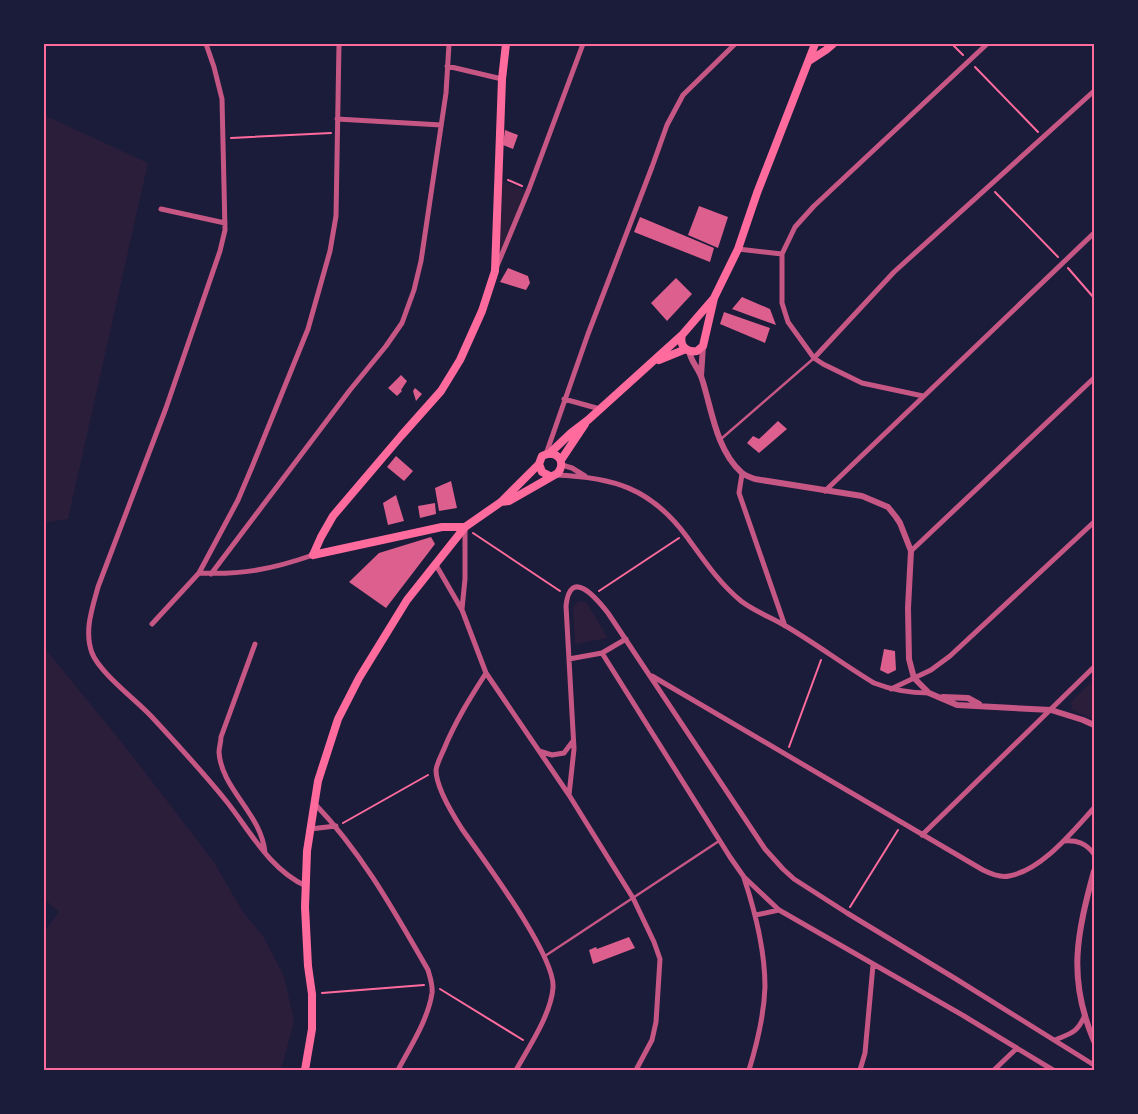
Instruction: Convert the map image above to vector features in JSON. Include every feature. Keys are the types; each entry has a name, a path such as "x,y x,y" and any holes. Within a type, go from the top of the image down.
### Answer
{"main road":[{"path":"313,556 333,516 441,391 456,368 473,333 495,271 502,78 506,44"},
{"path":"651,364 687,350 697,351 704,342 714,298 738,249 757,193 815,44"},
{"path":"809,60 833,44"},
{"path":"305,1070 312,1029 306,886 310,829 322,766 338,719 347,700 391,623 464,527 501,502 539,464 542,456 588,420 685,333 714,298"},
{"path":"685,333 698,330 704,342"},
{"path":"685,333 682,343 687,350"},
{"path":"501,502 509,501 558,473 561,462 588,420"},
{"path":"548,453 558,456 561,462"},
{"path":"539,464 542,472 552,476"},
{"path":"313,556 442,527 464,527"}],"street":[{"path":"206,44 214,66 222,99 225,223 220,251 169,399 98,587 89,617 88,640 93,655 105,672 136,700 166,732 226,801 265,853 295,882 306,886"},
{"path":"152,624 199,573 241,492 308,329 330,251 336,216 339,44"},
{"path":"211,574 402,323 414,290 421,261 446,93 449,44"},
{"path":"495,271 529,189 583,44"},
{"path":"548,453 564,399 666,124 683,95 735,44"},
{"path":"923,396 862,383 814,358 788,322 784,312 782,303 782,254 795,228 814,206 987,44"},
{"path":"447,66 502,78"},
{"path":"814,358 894,272 1094,91"},
{"path":"337,119 441,125"},
{"path":"161,208 225,223"},
{"path":"825,491 1094,233"},
{"path":"738,249 782,254"},
{"path":"701,376 704,342"},
{"path":"687,350 701,376 720,440 731,460 742,474 755,480 862,496 888,507 900,523 910,551 908,608 910,659 914,678 929,693 957,705 1051,710 1094,725"},
{"path":"910,551 1094,378"},
{"path":"564,399 600,409"},
{"path":"561,462 585,477"},
{"path":"742,474 739,493 784,626"},
{"path":"552,476 585,477 607,481 637,491 667,513 685,534 709,568 741,601 874,683 891,690 929,693"},
{"path":"891,690 931,670 950,656 1094,522"},
{"path":"462,610 465,580 464,527"},
{"path":"199,573 211,574 261,570 278,567 313,556"},
{"path":"436,565 462,610 486,673 569,795 633,898 654,942 660,960 656,1022 652,1040 636,1070"},
{"path":"569,795 574,740 566,618 567,596 574,588 580,587 588,590 608,613 765,849 783,869 794,879 846,914 1094,1065"},
{"path":"569,659 602,653 626,639"},
{"path":"255,644 222,737 219,753 225,774 259,826 265,853"},
{"path":"602,653 719,841 744,877 779,910 1054,1070"},
{"path":"922,835 1094,667"},
{"path":"486,673 466,704 452,731 436,771 438,781 455,818 526,925 545,956 552,973 553,987 546,1014 516,1070"},
{"path":"650,675 902,824 996,876 1009,876 1026,870 1041,860 1063,841 1094,808"},
{"path":"539,751 552,756 564,754 574,740"},
{"path":"315,804 336,826 356,852 393,908 428,970 432,984 430,1002 423,1021 398,1070"},
{"path":"310,829 336,826"},
{"path":"1063,841 1079,841 1088,846 1094,854"},
{"path":"1094,870 1082,915 1077,946 1078,984 1094,1042"},
{"path":"744,877 756,915 765,987 760,1026 749,1070"},
{"path":"756,915 779,910"},
{"path":"860,1070 865,1053 873,965"},
{"path":"1054,1040 1074,1032 1080,1026 1085,1014"},
{"path":"994,1070 1018,1048"}],"lane":[{"path":"720,440 814,358"},
{"path":"545,956 719,841"}],"path":[{"path":"952,44 1043,137"},
{"path":"223,138 337,133"},
{"path":"498,176 529,189"},
{"path":"989,186 1063,262 1094,298"},
{"path":"464,527 567,596"},
{"path":"593,595 685,534"},
{"path":"786,756 824,652"},
{"path":"336,826 436,771"},
{"path":"846,914 902,824"},
{"path":"312,994 432,984 530,1044"}],"shaded area":[{"path":"44,115 148,163 68,519 44,523"},
{"path":"499,180 526,190 498,265"},
{"path":"579,601 586,602 608,638 575,644 573,607"},
{"path":"44,647 131,754 214,862 243,912 263,936 284,976 294,1021 281,1070 44,1070 44,932 59,912 44,899"},
{"path":"1094,679 1094,720 1072,710 1071,702"}],"building":[{"path":"505,130 518,135 513,149 503,145"},
{"path":"699,206 728,217 718,248 688,235"},
{"path":"640,217 714,248 710,262 634,232"},
{"path":"508,268 528,276 530,283 526,290 500,282"},
{"path":"676,278 692,294 667,321 651,303"},
{"path":"742,297 770,309 776,325 732,309"},
{"path":"724,312 770,328 765,343 720,324"},
{"path":"401,375 407,381 397,396 388,388"},
{"path":"415,388 422,394 416,401 413,391"},
{"path":"778,421 787,429 759,453 747,443 753,436 759,439"},
{"path":"396,456 413,471 404,481 387,467"},
{"path":"451,481 457,508 439,511 435,488"},
{"path":"396,495 404,521 388,525 383,503"},
{"path":"435,503 436,514 420,518 418,506"},
{"path":"431,537 435,544 386,608 349,582 379,553"},
{"path":"884,649 895,651 896,670 888,674 880,670"},
{"path":"629,937 635,948 593,964 589,950 596,947 597,949"}]}
